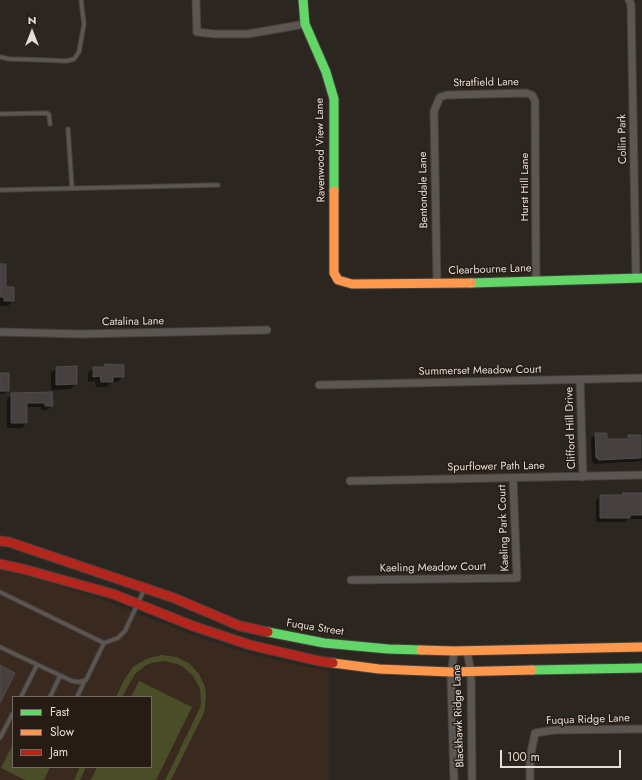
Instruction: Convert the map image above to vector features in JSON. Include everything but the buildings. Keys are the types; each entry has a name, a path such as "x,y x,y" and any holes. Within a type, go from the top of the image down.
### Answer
{"main road":[{"name":"Ravenwood View Lane","path":"303,0 305,24 326,72 334,98 334,273 338,280"},
{"name":"Clearbourne Lane","path":"338,280 352,284 436,284 639,278"},
{"name":"Fuqua Street","path":"0,541 9,542 174,598 240,626 324,642 388,649 454,651 642,647"},
{"path":"0,564 113,594 193,626 250,645 319,661 379,669 451,672 642,668"}],"street":[{"path":"196,0 197,32 215,34 248,34 305,24"},
{"name":"Collin Park","path":"629,0 631,4 639,278"},
{"name":"Stratfield Lane","path":"440,97 447,95 526,93 532,95"},
{"name":"Hurst Hill Lane","path":"532,95 535,101 536,281"},
{"name":"Bentondale Lane","path":"436,284 434,111 440,97"},
{"name":"Catalina Lane","path":"0,332 81,334 267,330"},
{"name":"Summerset Meadow Court","path":"319,385 642,378"},
{"name":"Clifford Hill Drive","path":"580,380 583,477"},
{"name":"Spurflower Path Lane","path":"350,481 642,475"},
{"name":"Kaeling Park Court","path":"513,478 517,578"},
{"name":"Kaeling Meadow Court","path":"351,580 517,578"},
{"name":"Blackhawk Ridge Lane","path":"454,651 451,672 454,780"},
{"name":"Blackhawk Ridge Lane","path":"467,651 471,672 472,780"},
{"name":"Fuqua Ridge Lane","path":"530,780 530,758 535,733 555,730 642,729"}],"lane":[{"path":"0,56 9,59 66,61 74,59 79,52 84,24 81,0"},
{"path":"0,114 47,113 49,115 50,124"},
{"path":"68,129 72,188"},
{"path":"0,190 218,185"},
{"path":"78,696 104,644 118,638 125,631 145,588"},
{"path":"0,592 104,644"},
{"path":"0,647 72,681 79,682 86,680"},
{"path":"22,696 37,665"},
{"path":"50,696 60,676"},
{"path":"0,738 12,714"}],"shaded area":[{"path":"0,569 52,583 98,598 219,644 258,656 329,671 330,780 0,780"}],"green space":[{"path":"161,655 177,657 190,664 199,674 205,687 205,708 203,715 171,780 165,780 200,708 200,688 193,676 183,667 164,661 151,663 145,666 135,674 123,696 116,696 124,680 133,667 146,659"},
{"path":"139,681 192,707 156,780 91,780 97,768 152,768 152,696 132,696"},
{"path":"12,746 12,768 50,768 44,780 25,780 1,768"},
{"path":"80,768 86,768 80,780 74,780"}],"traffic: fast":[{"path":"303,0 305,24 326,72 334,99 334,191"},
{"path":"471,283 642,278"},
{"path":"268,632 324,643 388,649 421,650"},
{"path":"532,670 642,668"}],"traffic: slow":[{"path":"334,191 334,273 338,280 352,284 471,283"},
{"path":"421,650 454,651 642,647"},
{"path":"333,663 379,669 451,672 532,670"}],"traffic: jam":[{"path":"0,541 9,542 174,598 240,626 268,632"},
{"path":"0,564 113,594 193,626 250,645 333,663"}]}
